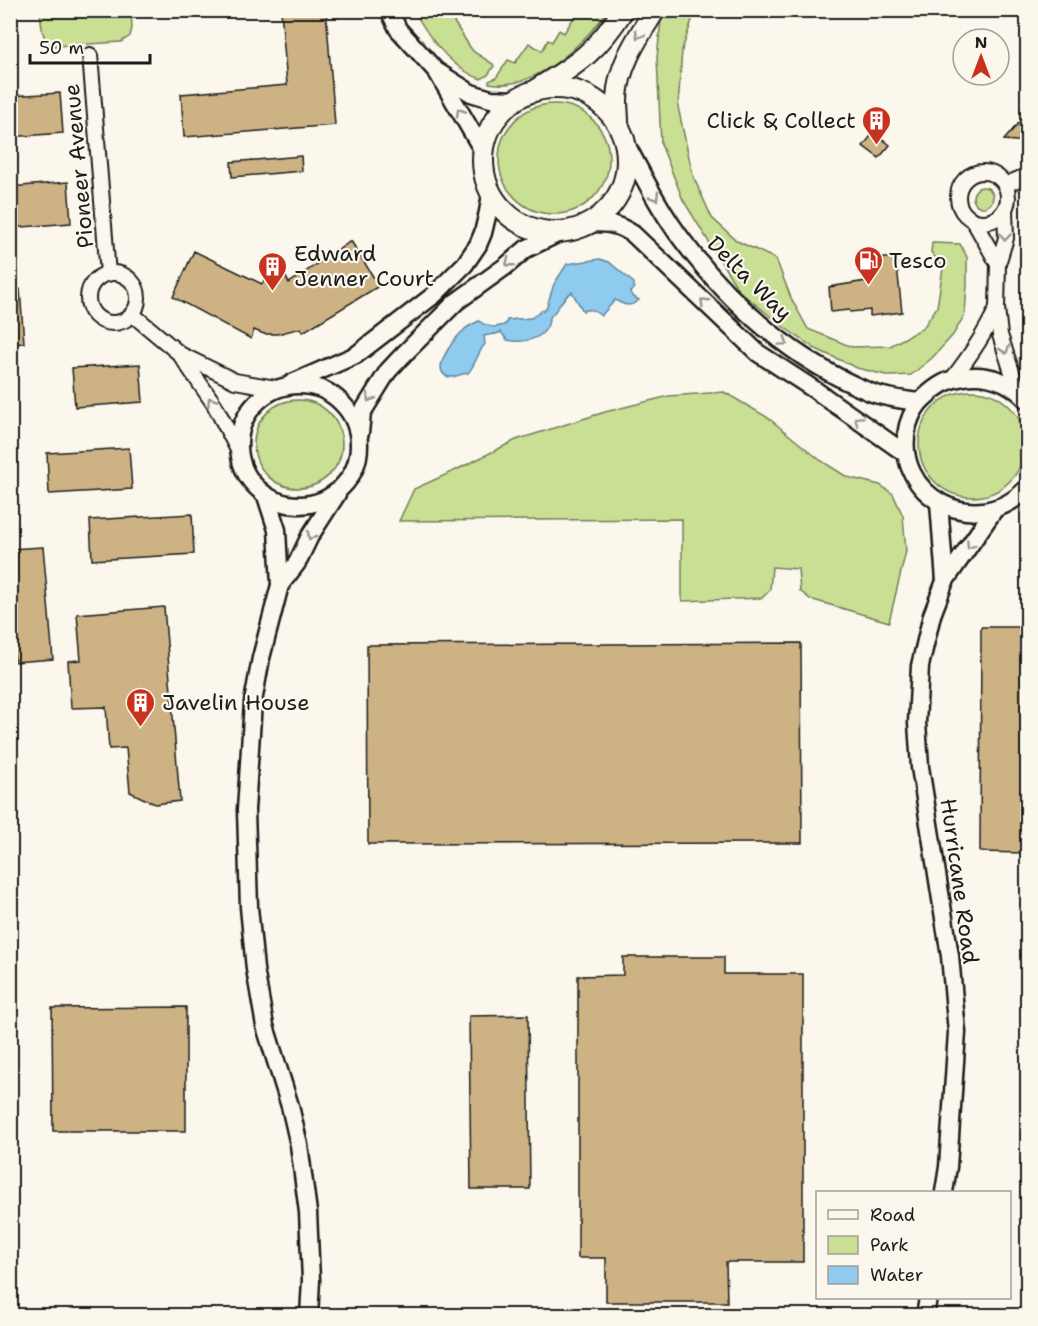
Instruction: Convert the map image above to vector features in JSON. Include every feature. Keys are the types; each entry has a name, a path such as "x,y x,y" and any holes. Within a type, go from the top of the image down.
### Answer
{"main road":[{"path":"535,90 559,88 582,93 603,105 618,123 627,147 626,178 619,196 607,211 592,223 576,230 559,233 538,231 519,223 503,211 491,194 483,173 483,151 488,131 499,113 515,100 579,62 611,30 623,10"},
{"path":"618,123 617,97 620,80 636,39 655,10"}],"street":[{"path":"389,10 398,29 437,72 483,151"},
{"name":"Pioneer Avenue","path":"90,55 108,274"},
{"path":"437,72 471,93 491,99 515,100"},
{"name":"Delta Way","path":"627,147 682,240 716,281 763,327 808,360 871,393 919,402"},
{"path":"998,264 973,220 965,214 959,202 959,189 967,178 981,172 995,175 1005,185 1008,198 1005,210 1006,238 998,264 997,308 1000,335 1023,396"},
{"path":"1005,185 1028,175"},
{"path":"238,450 240,431 247,413 260,399 356,355 434,295 465,264 483,233 491,194"},
{"path":"973,220 987,222 994,220 1005,210"},
{"path":"592,223 611,223 633,234 758,353 906,454"},
{"path":"280,585 297,563 326,509 350,477 359,452 362,413 388,371 456,302 526,249 559,233"},
{"path":"116,273 130,280 135,287 138,301 132,314 120,322 98,318 90,306 89,292 96,280 116,273"},
{"path":"953,378 974,350 997,308"},
{"path":"132,314 180,354 235,381 282,387 302,384 329,392 349,411 356,424 359,452"},
{"path":"180,354 214,404 238,450 241,464 255,487 266,496 297,505 314,503 329,497 342,487"},
{"path":"1023,396 998,379 976,375 953,378 934,388 919,402 910,418 906,436 906,454 912,473 923,490 939,503 957,510 976,513 994,510 1012,502 1027,488"},
{"path":"266,496 277,530 280,585 261,658 253,702 246,810 249,896 255,969 266,1026 299,1145 308,1212 311,1280 309,1316"},
{"name":"Hurricane Road","path":"939,503 945,580"},
{"name":"Hurricane Road","path":"944,1191 948,1167 957,1032 950,956 920,766 917,723 920,666 932,615 945,580 994,510"},
{"path":"926,1316 928,1299"}],"green space":[{"path":"40,11 131,11 132,28 130,36 121,42 55,46 44,36"},
{"path":"414,11 447,11 474,52 493,64 488,75 481,79 450,60 426,31"},
{"path":"578,11 608,11 571,51 540,73 506,84 489,83 496,78 508,60 515,63 529,43 542,51 548,40 552,42 559,30 564,33"},
{"path":"666,11 695,11 682,50 678,107 693,176 712,218 737,241 776,259 791,298 808,329 852,347 890,346 923,328 937,307 943,268 931,252 932,243 960,244 967,257 965,314 953,335 932,358 911,375 890,376 857,368 814,348 739,291 683,200 661,144 657,58 661,19"},
{"path":"554,104 575,108 593,120 605,138 609,159 605,180 593,198 575,210 554,214 533,210 515,198 503,180 499,159 503,138 515,120 533,108"},
{"path":"983,187 990,190 993,197 990,204 983,207 976,204 973,197 976,190"},
{"path":"972,391 992,395 1009,407 1021,424 1025,444 1021,464 1009,481 992,493 972,497 952,493 935,481 923,464 919,444 923,424 935,407 952,395"},
{"path":"724,392 767,417 820,460 847,477 880,485 893,494 903,516 906,551 889,622 810,599 800,591 798,569 772,567 770,590 762,598 682,601 682,519 399,521 414,489 516,440 605,412 669,396"},
{"path":"298,400 315,404 329,413 338,427 342,444 338,461 329,475 315,484 298,488 281,484 267,475 258,461 254,444 258,427 267,413 281,404"}],"water":[{"path":"600,259 609,262 634,283 634,289 630,292 639,300 627,305 615,300 601,316 592,310 583,311 572,292 563,299 540,335 530,340 518,341 507,340 501,332 484,336 485,344 468,373 452,377 443,373 441,367 444,356 466,328 479,321 496,327 503,326 507,320 531,318 546,309 554,284 567,264"}],"building":[{"path":"281,10 326,10 335,125 184,137 181,94 287,85"},
{"path":"60,93 63,133 10,137 10,96"},
{"path":"1028,112 1028,142 1004,140"},
{"name":"Click & Collect","path":"874,132 890,145 879,158 863,146"},
{"path":"301,156 302,171 232,177 231,162"},
{"path":"68,182 71,223 10,228 10,187"},
{"name":"Edward Jenner Court","path":"351,241 379,286 303,332 301,328 277,334 264,334 254,330 251,339 173,297 194,251 262,284 271,268 281,268 289,283"},
{"name":"Tesco","path":"896,257 902,312 870,316 870,310 831,312 829,287 866,281 864,260"},
{"path":"10,289 20,289 24,343 10,344"},
{"path":"140,364 143,402 75,407 72,368"},
{"path":"129,448 132,489 49,494 47,453"},
{"path":"192,514 194,554 92,560 90,520"},
{"path":"43,547 53,659 15,662 10,613 10,549"},
{"name":"Javelin House","path":"164,607 180,801 155,804 130,792 126,748 109,749 106,707 71,708 68,661 81,660 77,614"},
{"path":"981,627 1028,627 1028,853 980,852"},
{"path":"801,643 802,843 368,844 367,645"},
{"path":"623,957 724,957 724,974 803,974 803,1262 726,1262 727,1302 606,1302 606,1258 578,1258 578,976 623,975"},
{"path":"186,1007 186,1131 53,1131 52,1008"},
{"path":"528,1015 530,1189 471,1189 469,1016"}],"place":[{"name":"Click & Collect","path":"877,146"},
{"name":"Tesco","path":"868,286"},
{"name":"Edward Jenner Court","path":"273,292"},
{"name":"Javelin House","path":"141,728"}]}
